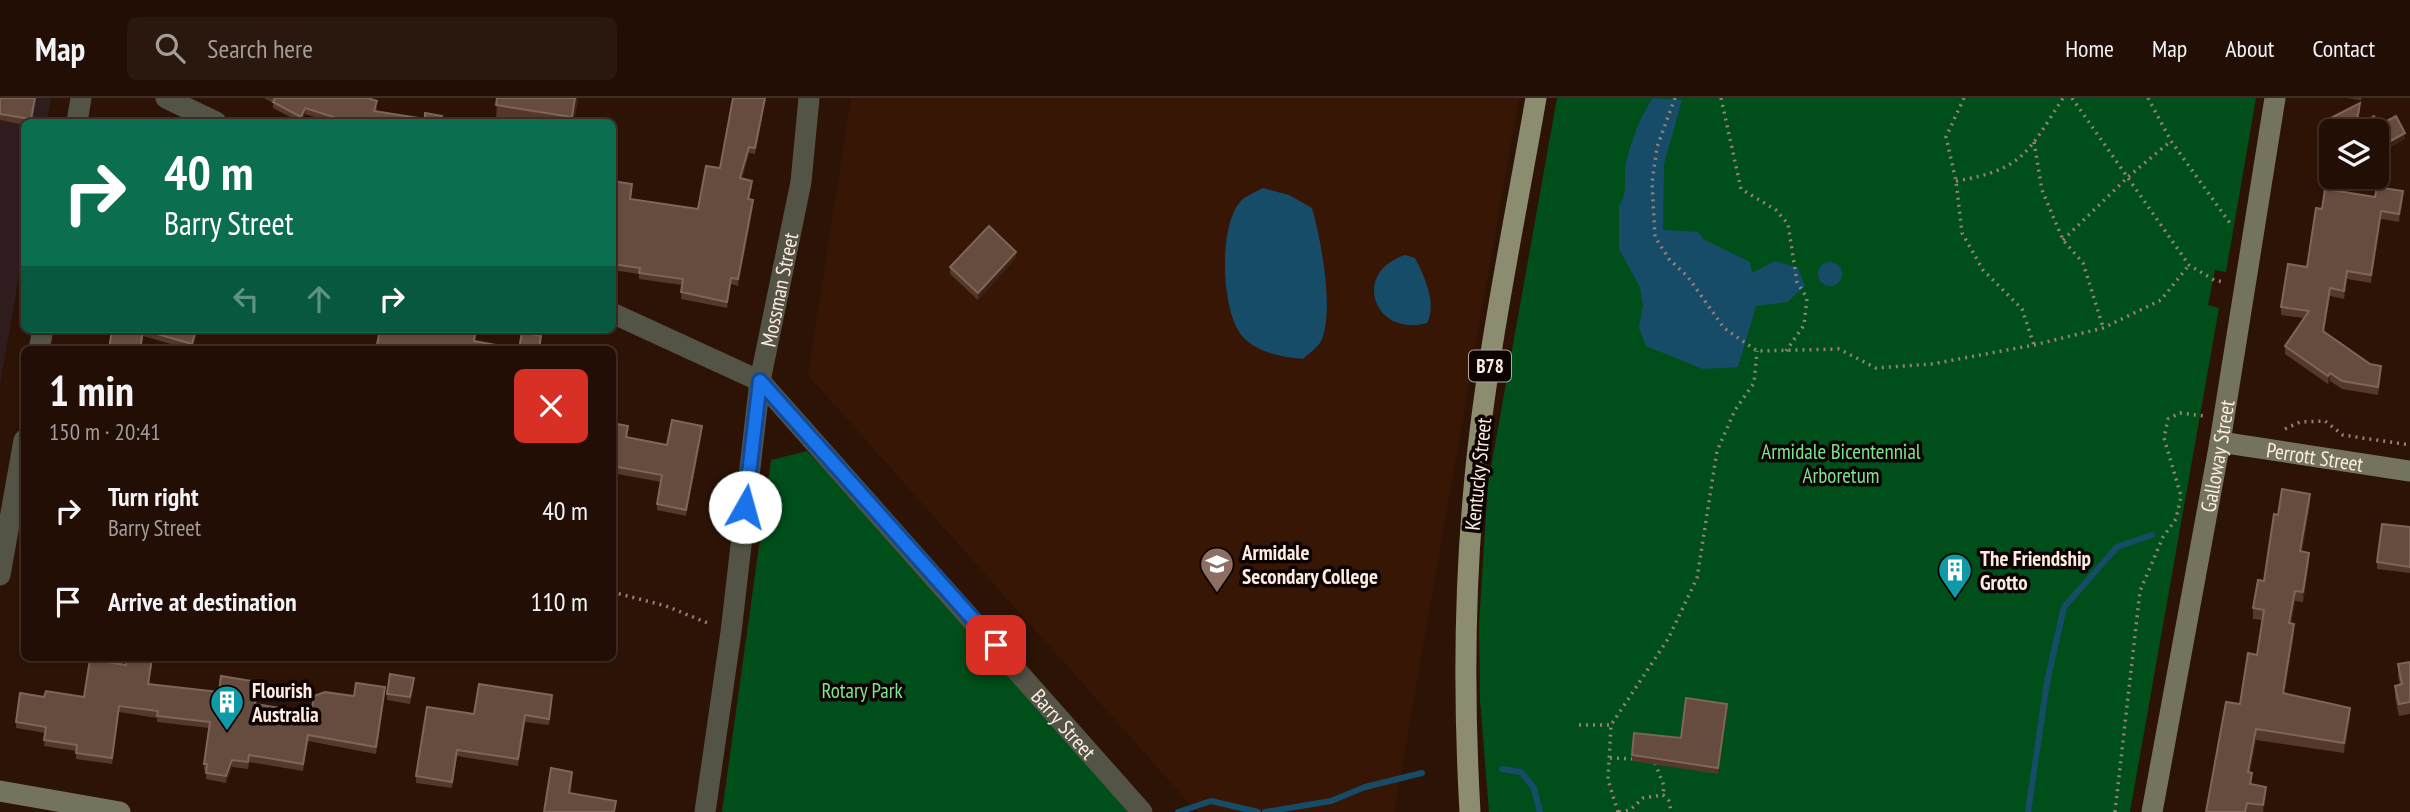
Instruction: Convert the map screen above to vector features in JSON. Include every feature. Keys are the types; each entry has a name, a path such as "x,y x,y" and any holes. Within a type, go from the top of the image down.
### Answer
{"main road":[{"name":"Kentucky Street","path":"1470,812 1466,648 1473,499 1492,353 1536,98"}],"street":[{"path":"78,119 81,98"},
{"path":"166,98 210,119"},
{"name":"Mossman Street","path":"705,812 731,632 760,381 800,182 809,98"},
{"name":"Galloway Street","path":"2152,812 2220,442 2275,98"},
{"name":"Barry Street","path":"616,315 760,381 1142,812"},
{"name":"Perrott Street","path":"2220,442 2410,471"},
{"path":"0,575 21,466"},
{"path":"0,792 120,812"}],"path":[{"path":"1675,98 1657,147 1652,183 1655,237 1669,259 1688,277 1724,328 1757,351 1839,349 1876,368 1932,364 2034,345 2103,328 2161,300 2189,265"},
{"path":"1721,98 1741,190 1776,210 1788,225 1797,282 1807,298 1804,325 1786,351"},
{"path":"1964,98 1946,137 1956,181 1962,233 1983,270 2022,309 2034,345"},
{"path":"1956,181 1988,176 2023,157 2063,98"},
{"path":"2072,98 2189,265 2214,280"},
{"path":"2148,98 2171,141 2234,228"},
{"path":"2063,240 2127,177 2171,141"},
{"path":"2034,142 2042,190 2063,240 2083,263 2103,328"},
{"path":"1663,795 1643,798 1630,810 1618,812 1608,780 1611,725 1668,639 1697,578 1717,451 1735,410 1754,383 1757,351"},
{"path":"2115,812 2140,591 2163,537 2176,519 2181,496 2164,438 2168,419 2180,413 2204,416"},
{"path":"2274,427 2285,429 2300,422 2325,421 2343,435 2410,445"},
{"path":"616,593 666,606 716,626"},
{"path":"1579,725 1611,725"},
{"path":"1610,758 1643,760"},
{"path":"1654,760 1664,786 1663,795"},
{"path":"1663,795 1669,801 1671,812"}],"shaded area":[{"path":"0,98 51,98 48,119 21,119 21,264 0,384"},
{"name":"Armidale Secondary College","path":"851,98 1519,98 1394,812 1197,812 808,375"}],"green space":[{"name":"Armidale Bicentennial Arboretum","path":"1557,98 2256,98 2226,272 2215,270 2208,305 2219,308 2130,812 1489,812 1480,700 1479,623 1488,484"},
{"name":"Rotary Park","path":"807,451 880,527 1131,812 722,812 771,460"}],"water":[{"path":"1653,98 1682,100 1664,164 1663,230 1698,232 1703,239 1750,262 1752,273 1775,261 1798,268 1805,286 1787,302 1756,306 1738,367 1703,369 1646,346 1639,328 1643,305 1640,287 1619,249 1619,205 1624,196 1625,168 1631,146 1640,121"},
{"path":"1263,188 1289,195 1312,208 1316,221 1325,274 1327,310 1321,342 1303,359 1271,353 1256,347 1243,337 1230,309 1225,270 1228,230 1240,202"},
{"path":"1405,255 1415,258 1426,282 1431,308 1427,323 1409,325 1394,321 1383,313 1376,301 1374,288 1378,275 1388,264"},
{"path":"1830,262 1839,265 1842,274 1839,283 1830,286 1821,283 1818,274 1821,265"}],"building":[{"path":"0,98 35,98 31,119 0,114"},
{"path":"275,98 368,98 377,101 374,111 425,119 340,119 305,108 301,117 273,102"},
{"path":"497,98 575,98 572,117 496,105"},
{"path":"733,98 765,98 755,148 749,147 740,178 752,181 748,199 753,200 738,279 731,278 727,302 681,292 683,279 639,273 640,268 616,265 616,182 632,184 630,199 698,209 706,166 720,168"},
{"path":"2360,103 2357,119 2329,119"},
{"path":"425,113 442,116 442,119 425,119"},
{"path":"2396,116 2405,133 2389,142 2389,120"},
{"path":"2325,189 2375,197 2377,189 2403,191 2399,214 2381,211 2371,275 2347,271 2344,291 2330,288 2323,331 2370,364 2381,366 2378,387 2342,381 2330,373 2328,376 2285,346 2309,311 2281,307 2288,264 2307,267 2316,208 2322,209"},
{"path":"989,226 1016,252 978,293 950,267"},
{"path":"111,333 143,333 141,346 110,346"},
{"path":"154,333 195,333 192,344"},
{"path":"379,333 475,333 474,341 502,346 377,346"},
{"path":"522,333 541,336 540,346 520,346"},
{"path":"672,420 702,426 686,510 657,504 662,475 616,467 616,424 628,426 626,437 667,445"},
{"path":"2282,489 2310,494 2300,551 2309,553 2303,592 2295,591 2289,623 2294,624 2283,693 2350,708 2344,743 2256,729 2248,772 2252,773 2250,784 2266,787 2263,805 2247,803 2245,812 2206,812 2226,702 2240,704 2248,653 2257,655 2264,610 2253,608 2258,580 2264,581 2274,514 2278,515"},
{"path":"2382,524 2410,527 2410,567 2377,562"},
{"path":"90,661 126,665 127,661 152,661 148,684 219,692 221,676 258,682 255,704 311,713 314,696 325,692 354,696 356,683 385,687 376,747 308,735 303,764 249,755 248,762 232,760 226,776 206,773 207,764 204,764 210,722 157,716 158,711 119,706 112,758 76,753 77,745 44,740 46,727 16,722 20,693 44,697 46,691 84,697"},
{"path":"2410,662 2410,702 2399,704 2395,686 2402,684 2398,664"},
{"path":"390,674 414,678 410,697 387,694"},
{"path":"479,684 552,695 549,719 525,715 518,759 457,750 452,782 416,776 427,707 474,714"},
{"path":"1686,698 1727,704 1718,768 1632,755 1634,733 1681,738"},
{"path":"551,768 572,772 569,793 616,801 614,812 544,812"}],"waterway":[{"path":"2028,812 2047,682 2064,607 2117,547 2152,535"},
{"path":"1502,769 1521,772 1534,788 1540,812"},
{"path":"1265,812 1331,801 1365,787 1422,773"},
{"path":"1178,812 1211,801 1258,812"}],"place":[{"name":"Armidale Secondary College","path":"1217,594"},
{"name":"The Friendship Grotto","path":"1955,600"},
{"name":"Flourish Australia","path":"227,732"}],"route":[{"path":"745,507 760,381 996,645"}]}
